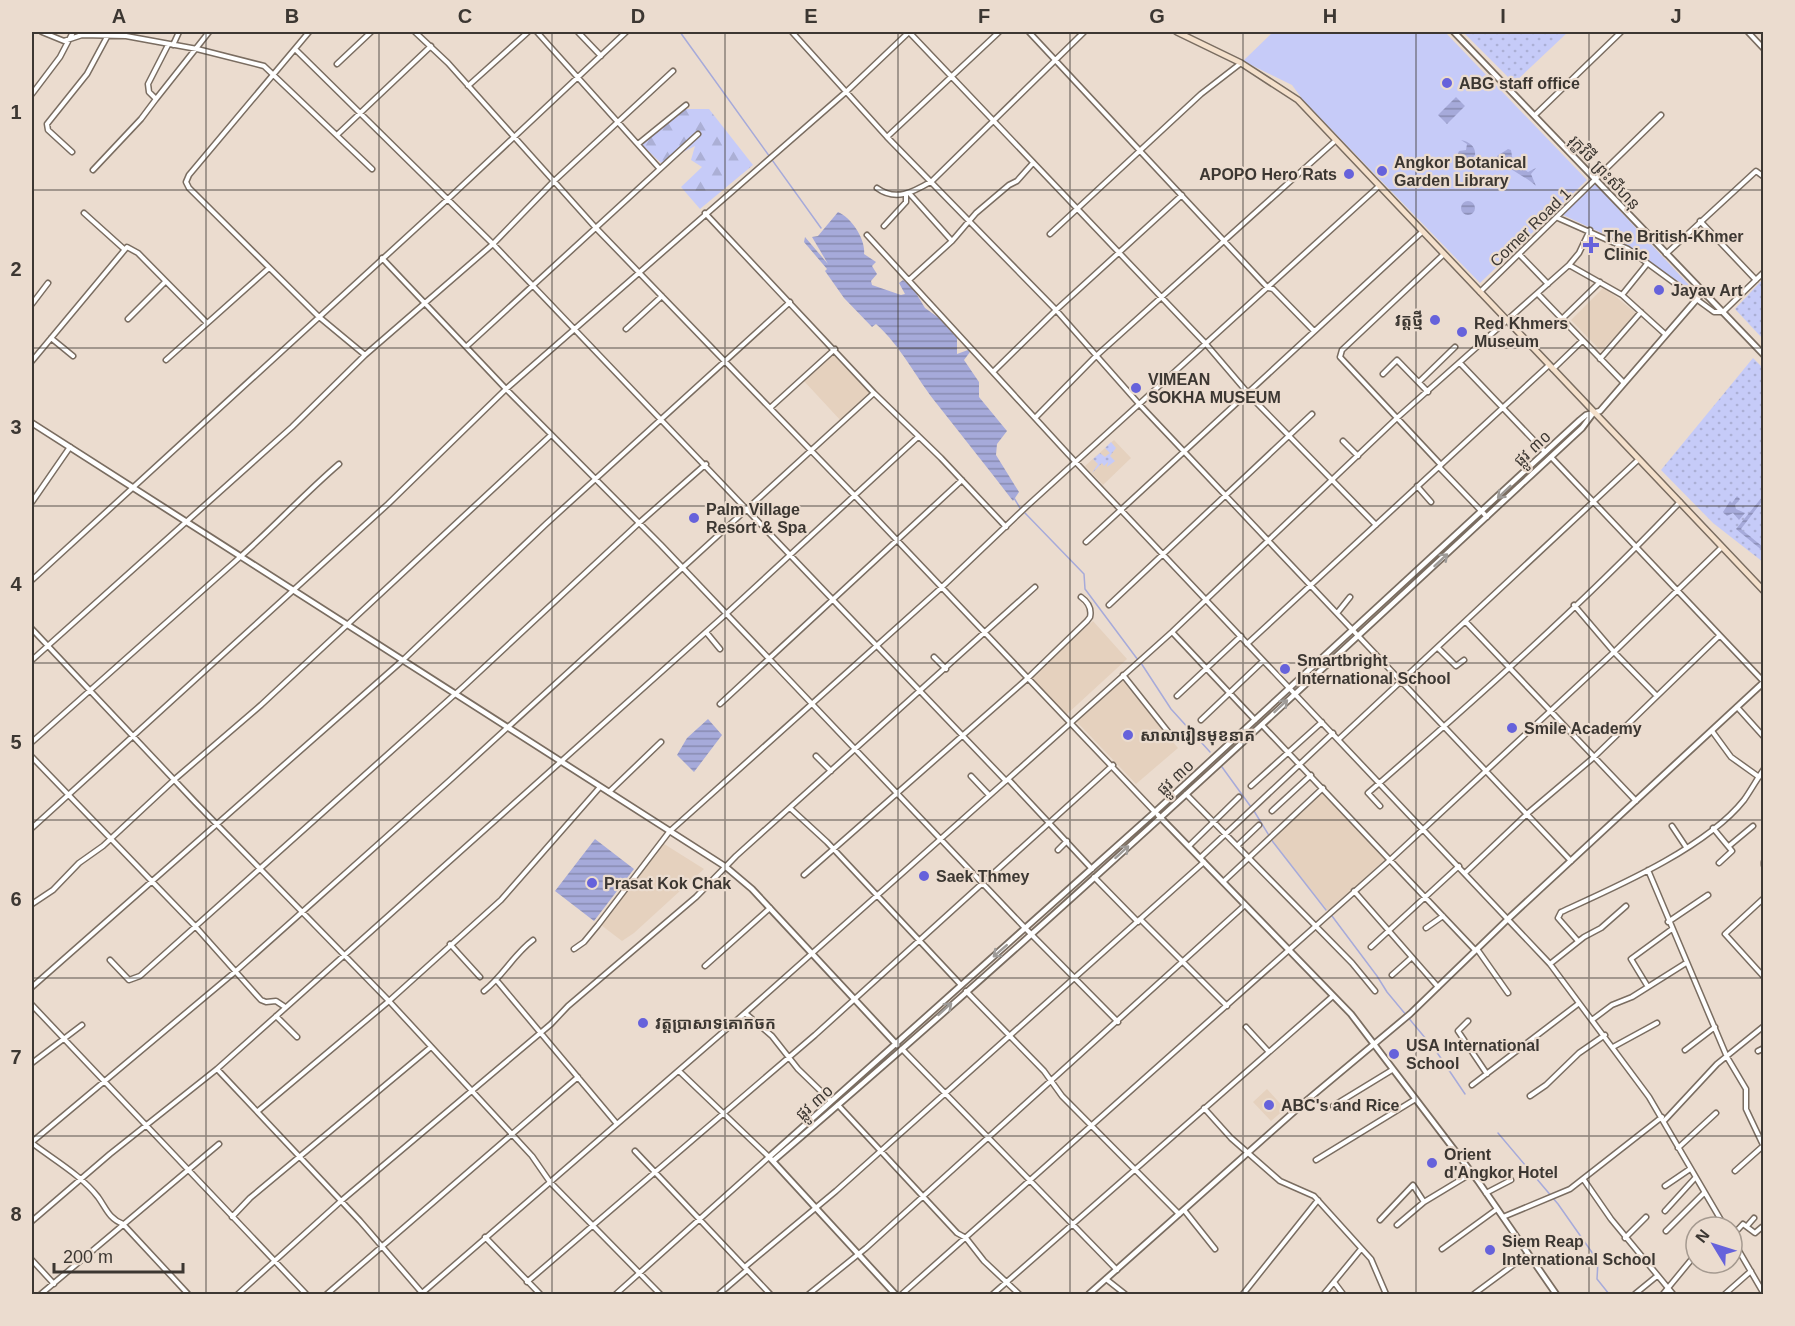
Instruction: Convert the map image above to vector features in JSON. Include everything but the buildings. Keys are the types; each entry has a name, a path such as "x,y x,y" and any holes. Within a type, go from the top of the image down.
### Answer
{"main road":[{"path":"1177,32 1241,63 1298,100 1764,591"}],"street":[{"path":"42,32 67,41 82,35 119,33 264,66 338,134 372,169"},
{"path":"32,94 60,57 73,32"},
{"path":"156,99 149,92 148,84 179,32"},
{"path":"93,170 137,124 210,32"},
{"path":"309,32 189,175 186,182 189,188 318,316 365,355"},
{"path":"337,64 371,32"},
{"path":"415,32 468,86 595,227 855,495 941,588 1333,996 1373,1044 1472,1173 1556,1294"},
{"path":"468,86 528,32"},
{"path":"537,32 659,168"},
{"path":"578,32 601,56"},
{"path":"32,580 448,199 626,32"},
{"path":"792,32 888,137 1056,310 1140,405 1359,634 1571,861"},
{"path":"32,828 388,504 506,389 572,329 847,91 909,32 1206,344 1248,393 1334,479 1376,525"},
{"path":"888,137 999,32"},
{"path":"1029,32 1142,151 1223,241 1314,331"},
{"path":"877,188 886,194 907,194 932,181 996,121 1084,32"},
{"name":"រុក្ខវិថី ព្រះសីហនុ","path":"1454,32 1764,355"},
{"path":"1535,116 1621,32"},
{"path":"1748,32 1764,49"},
{"path":"72,152 48,129 47,124 87,74 108,35"},
{"path":"338,134 431,46"},
{"path":"295,49 493,244 572,329 706,464 919,692 1067,840 1092,869"},
{"path":"1050,234 1202,94 1241,63"},
{"path":"32,660 291,427 365,355 493,244 553,182 673,71"},
{"path":"638,144 686,105"},
{"name":"Corner Road 1","path":"1480,292 1661,115"},
{"path":"467,346 698,134"},
{"path":"1036,417 1096,357 1335,141"},
{"path":"909,280 952,241 969,220 1009,185 1017,181 1033,163"},
{"path":"1666,254 1756,171 1764,177"},
{"path":"574,948 584,942 598,925 667,835 941,588 1379,186"},
{"path":"884,226 906,202 907,194"},
{"path":"907,194 952,241"},
{"path":"994,371 1056,310 1182,195"},
{"path":"84,213 124,249"},
{"path":"705,213 874,393 1006,527"},
{"path":"1558,218 1628,249 1714,312 1723,312 1764,272"},
{"path":"1700,221 1756,280"},
{"path":"217,1069 381,1246 422,1294 745,1013 1172,632 1397,418 1569,266 1580,253 1590,231"},
{"path":"1086,542 1422,232"},
{"path":"867,235 1162,554 1509,918 1550,964 1578,1004 1605,1035 1663,1119 1717,1215"},
{"path":"32,361 124,249 132,248 207,323"},
{"path":"1444,254 1342,350 1340,357 1487,517"},
{"path":"1519,255 1548,284"},
{"path":"382,258 983,881 1030,934 1076,977 1118,1022"},
{"path":"1622,295 1647,264"},
{"path":"1569,266 1622,295 1665,334"},
{"path":"166,360 269,268"},
{"path":"128,320 165,282"},
{"path":"1562,319 1600,282"},
{"path":"32,304 48,283"},
{"name":"ផ្លូវ ៣០","path":"771,1159 1155,812 1586,414 1600,411 1703,292"},
{"path":"1538,294 1624,383"},
{"path":"626,329 662,296"},
{"path":"32,987 403,660 468,596 727,362 790,302"},
{"path":"1600,359 1641,312"},
{"path":"51,338 73,356"},
{"path":"1247,644 1502,408 1582,341"},
{"path":"1419,382 1455,347"},
{"path":"770,408 835,350"},
{"path":"1383,374 1397,360 1428,392"},
{"path":"1460,363 1545,453"},
{"path":"188,1294 123,1224 111,1218 98,1197 65,1164 32,1143 236,971 812,452 874,393"},
{"name":"ផ្លូវ ៣០","path":"771,1159 838,1105 1186,794 1487,517 1590,420 1594,412"},
{"path":"1109,604 1312,414"},
{"path":"32,423 561,761 667,835 726,867 770,909 896,1044 946,1092 1117,1270"},
{"path":"32,904 53,890 174,779 253,712 551,435"},
{"path":"32,1221 144,1126 217,1069 345,956 726,614 918,437"},
{"path":"1343,441 1358,456"},
{"path":"32,502 70,447"},
{"path":"1089,1294 1249,1152 1410,1014 1509,918 1764,682 1551,457"},
{"path":"1339,739 1638,460"},
{"path":"32,742 240,557 294,507 303,494 339,464"},
{"path":"110,960 129,980 135,979 455,695 639,523 706,464"},
{"path":"720,704 962,480"},
{"path":"1417,486 1431,502"},
{"path":"1380,806 1368,793 1508,668 1636,548 1680,501"},
{"path":"902,1294 1390,860 1614,652 1722,547"},
{"path":"238,1294 340,1201 541,1032 696,897 790,808 1035,587"},
{"path":"804,875 1028,678 1090,617 1087,601 1081,597"},
{"path":"1338,612 1350,597"},
{"path":"1574,605 1614,652 1656,695"},
{"path":"1466,622 1636,801"},
{"path":"32,629 389,1001 513,1134 550,1182 660,1294"},
{"path":"706,632 720,649"},
{"path":"1172,632 1255,720"},
{"path":"1177,696 1241,636"},
{"path":"1465,873 1528,813 1593,758 1719,636"},
{"path":"1438,648 1456,666 1464,660"},
{"path":"934,657 946,669"},
{"path":"1201,720 1263,661"},
{"path":"1123,675 1169,733"},
{"path":"1737,707 1764,737"},
{"path":"1251,786 1322,722"},
{"path":"1262,725 1476,949 1508,993"},
{"path":"1712,730 1731,757 1759,777"},
{"path":"719,1294 1139,920 1202,860 1224,834 1333,733"},
{"path":"608,793 661,742"},
{"path":"816,756 831,771"},
{"path":"32,757 195,926 261,1000 276,1001 285,1007"},
{"path":"527,1282 594,1227 653,1171 789,1056 1113,765"},
{"path":"1578,941 1558,918 1561,912 1648,870 1713,828 1744,800 1764,769"},
{"path":"1272,811 1311,775"},
{"path":"971,776 990,795"},
{"path":"258,1111 389,1001 501,900 600,787"},
{"path":"1223,882 1323,788"},
{"path":"1186,794 1315,925 1375,991"},
{"path":"1189,846 1239,797"},
{"path":"790,808 962,985"},
{"path":"1237,846 1259,825"},
{"path":"1672,826 1686,847"},
{"path":"1730,846 1753,826"},
{"path":"1713,828 1730,846 1732,852 1719,863"},
{"path":"1058,850 1067,840"},
{"path":"1371,947 1459,867"},
{"path":"1648,870 1668,922 1727,1057 1746,1089 1746,1109 1763,1146 1735,1171"},
{"path":"1094,876 1227,1006"},
{"path":"1354,891 1438,987"},
{"path":"1668,922 1708,895"},
{"path":"1764,898 1725,934 1764,977"},
{"path":"809,1294 1118,1022 1245,905"},
{"path":"1550,964 1578,941 1601,928 1626,906"},
{"path":"705,966 770,909"},
{"path":"1426,928 1443,916"},
{"path":"1648,987 1631,959 1671,929"},
{"path":"484,991 498,981 518,953 533,940"},
{"path":"450,944 480,977"},
{"path":"1392,975 1411,958"},
{"path":"1592,1020 1618,1001 1625,1000 1686,963"},
{"path":"498,981 617,1124"},
{"path":"966,991 1010,1035 1062,1096 1179,1214"},
{"path":"993,1294 1333,996"},
{"path":"1472,1084 1578,1004"},
{"path":"32,1005 103,1083 306,1294"},
{"path":"745,1013 772,1036 798,1069 832,1102"},
{"path":"276,1016 297,1037"},
{"path":"1468,1021 1458,1031 1487,1074"},
{"path":"1613,1047 1657,1023"},
{"path":"32,1063 81,1025"},
{"path":"1503,1217 1551,1199 1584,1180 1637,1134 1663,1119 1727,1057 1764,1026"},
{"path":"1246,1027 1268,1051"},
{"path":"1685,1050 1715,1027"},
{"path":"1530,1096 1546,1085 1579,1053 1605,1035"},
{"path":"232,1217 250,1198 431,1047"},
{"path":"1758,1051 1764,1048"},
{"path":"1333,1106 1392,1070"},
{"path":"679,1071 771,1159 895,1294"},
{"path":"327,1294 578,1077"},
{"path":"1316,1160 1414,1100"},
{"path":"838,1105 957,1233 966,1238 984,1261 1018,1294"},
{"path":"1203,1108 1231,1138 1280,1181 1309,1192 1318,1200 1371,1259 1386,1294"},
{"path":"1678,1148 1716,1113"},
{"path":"41,1294 219,1144"},
{"path":"635,1151 770,1294"},
{"path":"616,1294 771,1159"},
{"path":"1665,1186 1690,1169"},
{"path":"1397,1225 1424,1202 1472,1173"},
{"path":"1665,1211 1695,1178"},
{"path":"1486,1193 1511,1180"},
{"path":"1584,1180 1625,1238 1673,1294"},
{"path":"1380,1220 1413,1185 1424,1202"},
{"path":"1666,1232 1704,1193"},
{"path":"1243,1294 1318,1200"},
{"path":"1442,1248 1497,1209"},
{"path":"1184,1210 1215,1249"},
{"path":"1625,1238 1646,1216"},
{"path":"1747,1226 1754,1218"},
{"path":"1744,1224 1755,1233 1762,1227"},
{"path":"485,1238 540,1294"},
{"path":"1324,1294 1361,1249"},
{"path":"1474,1294 1528,1254"},
{"path":"1744,1259 1764,1294"},
{"path":"32,1260 54,1284"},
{"path":"1663,1294 1684,1270"},
{"path":"1725,1294 1751,1271"},
{"path":"1635,1294 1657,1276"},
{"path":"1106,1279 1125,1294"},
{"path":"1334,1282 1343,1294"}],"shaded area":[{"path":"1456,97 1465,106 1447,124 1438,115"},
{"path":"1461,140 1470,144 1474,150 1475,155 1468,163 1457,156 1459,151 1466,150 1467,144"},
{"path":"1508,149 1511,150 1513,162 1528,172 1536,168 1531,174 1536,186 1509,168 1497,156"},
{"path":"1465,201 1471,201 1475,208 1471,215 1465,215 1461,211 1461,205"},
{"path":"838,212 857,230 863,242 864,254 876,262 872,266 877,274 871,281 872,285 901,295 905,294 899,283 903,280 913,288 925,308 939,318 957,338 957,354 968,350 970,352 964,360 979,382 979,397 1007,431 997,444 996,455 1019,492 1013,501 929,394 893,342 876,324 872,327 844,298 825,271 827,269 804,242 805,237 828,264 812,237 818,236"},
{"path":"1604,287 1637,314 1601,351 1571,320"},
{"path":"834,351 873,393 842,422 803,380"},
{"path":"1114,440 1131,458 1103,485 1085,466"},
{"path":"1737,496 1740,499 1735,505 1736,509 1745,513 1739,520 1733,513 1727,516 1723,512 1730,501 1732,503"},
{"path":"1763,496 1763,500 1741,529 1763,547 1763,551 1736,529"},
{"path":"1093,621 1127,659 1066,715 1031,677"},
{"name":"សាលារៀនមុខនាគ","path":"1122,680 1178,748 1136,784 1076,721"},
{"path":"708,719 722,735 694,772 677,755 687,738"},
{"path":"1321,788 1386,859 1328,911 1269,837"},
{"path":"595,839 634,869 594,921 555,891"},
{"path":"661,842 704,869 634,933 622,941 601,925"},
{"name":"ABC's and Rice","path":"1267,1089 1285,1109 1271,1121 1253,1102"}],"green space":[{"path":"1273,32 1445,32 1587,180 1480,283 1303,100 1292,85 1243,61"},
{"path":"1463,32 1568,32 1514,83"},
{"path":"682,109 709,109 753,165 700,209 681,187 702,167 691,160 695,146 661,163 641,144"},
{"path":"1595,184 1689,285 1687,287 1606,235 1563,215"},
{"path":"1763,279 1763,339 1735,309"},
{"path":"1753,358 1763,368 1763,562 1713,523 1661,470"},
{"path":"1111,442 1116,448 1110,456 1115,461 1107,467 1108,462 1104,466 1102,463 1092,473 1098,464 1093,459 1100,453 1105,457 1110,453 1105,448"}],"waterway":[{"path":"680,32 821,228"},
{"path":"1014,498 1020,508"},
{"path":"1025,513 1084,574 1085,589 1138,660"},
{"path":"1141,663 1171,709 1210,752"},
{"path":"1222,767 1251,807"},
{"path":"1254,811 1273,842 1326,910"},
{"path":"1332,916 1387,992 1436,1051 1465,1094"},
{"path":"1498,1133 1558,1204 1598,1261 1597,1279 1609,1294"}],"place":[{"name":"ABG staff office","path":"1447,83"},
{"name":"Angkor Botanical Garden Library","path":"1382,171"},
{"name":"APOPO Hero Rats","path":"1349,174"},
{"name":"The British-Khmer Clinic","path":"1591,245"},
{"name":"Jayav Art","path":"1659,290"},
{"name":"វត្តថ្មី","path":"1435,320"},
{"name":"Red Khmers Museum","path":"1462,332"},
{"name":"VIMEAN SOKHA MUSEUM","path":"1136,388"},
{"name":"Palm Village Resort & Spa","path":"694,518"},
{"name":"Smartbright International School","path":"1285,669"},
{"name":"Smile Academy","path":"1512,728"},
{"name":"សាលារៀនមុខនាគ","path":"1128,735"},
{"name":"Saek Thmey","path":"924,876"},
{"name":"Prasat Kok Chak","path":"592,883"},
{"name":"វត្តប្រាសាទគោកចក","path":"643,1023"},
{"name":"USA International School","path":"1394,1054"},
{"name":"ABC's and Rice","path":"1269,1105"},
{"name":"Orient d'Angkor Hotel","path":"1432,1163"},
{"name":"Siem Reap International School","path":"1490,1250"}]}
